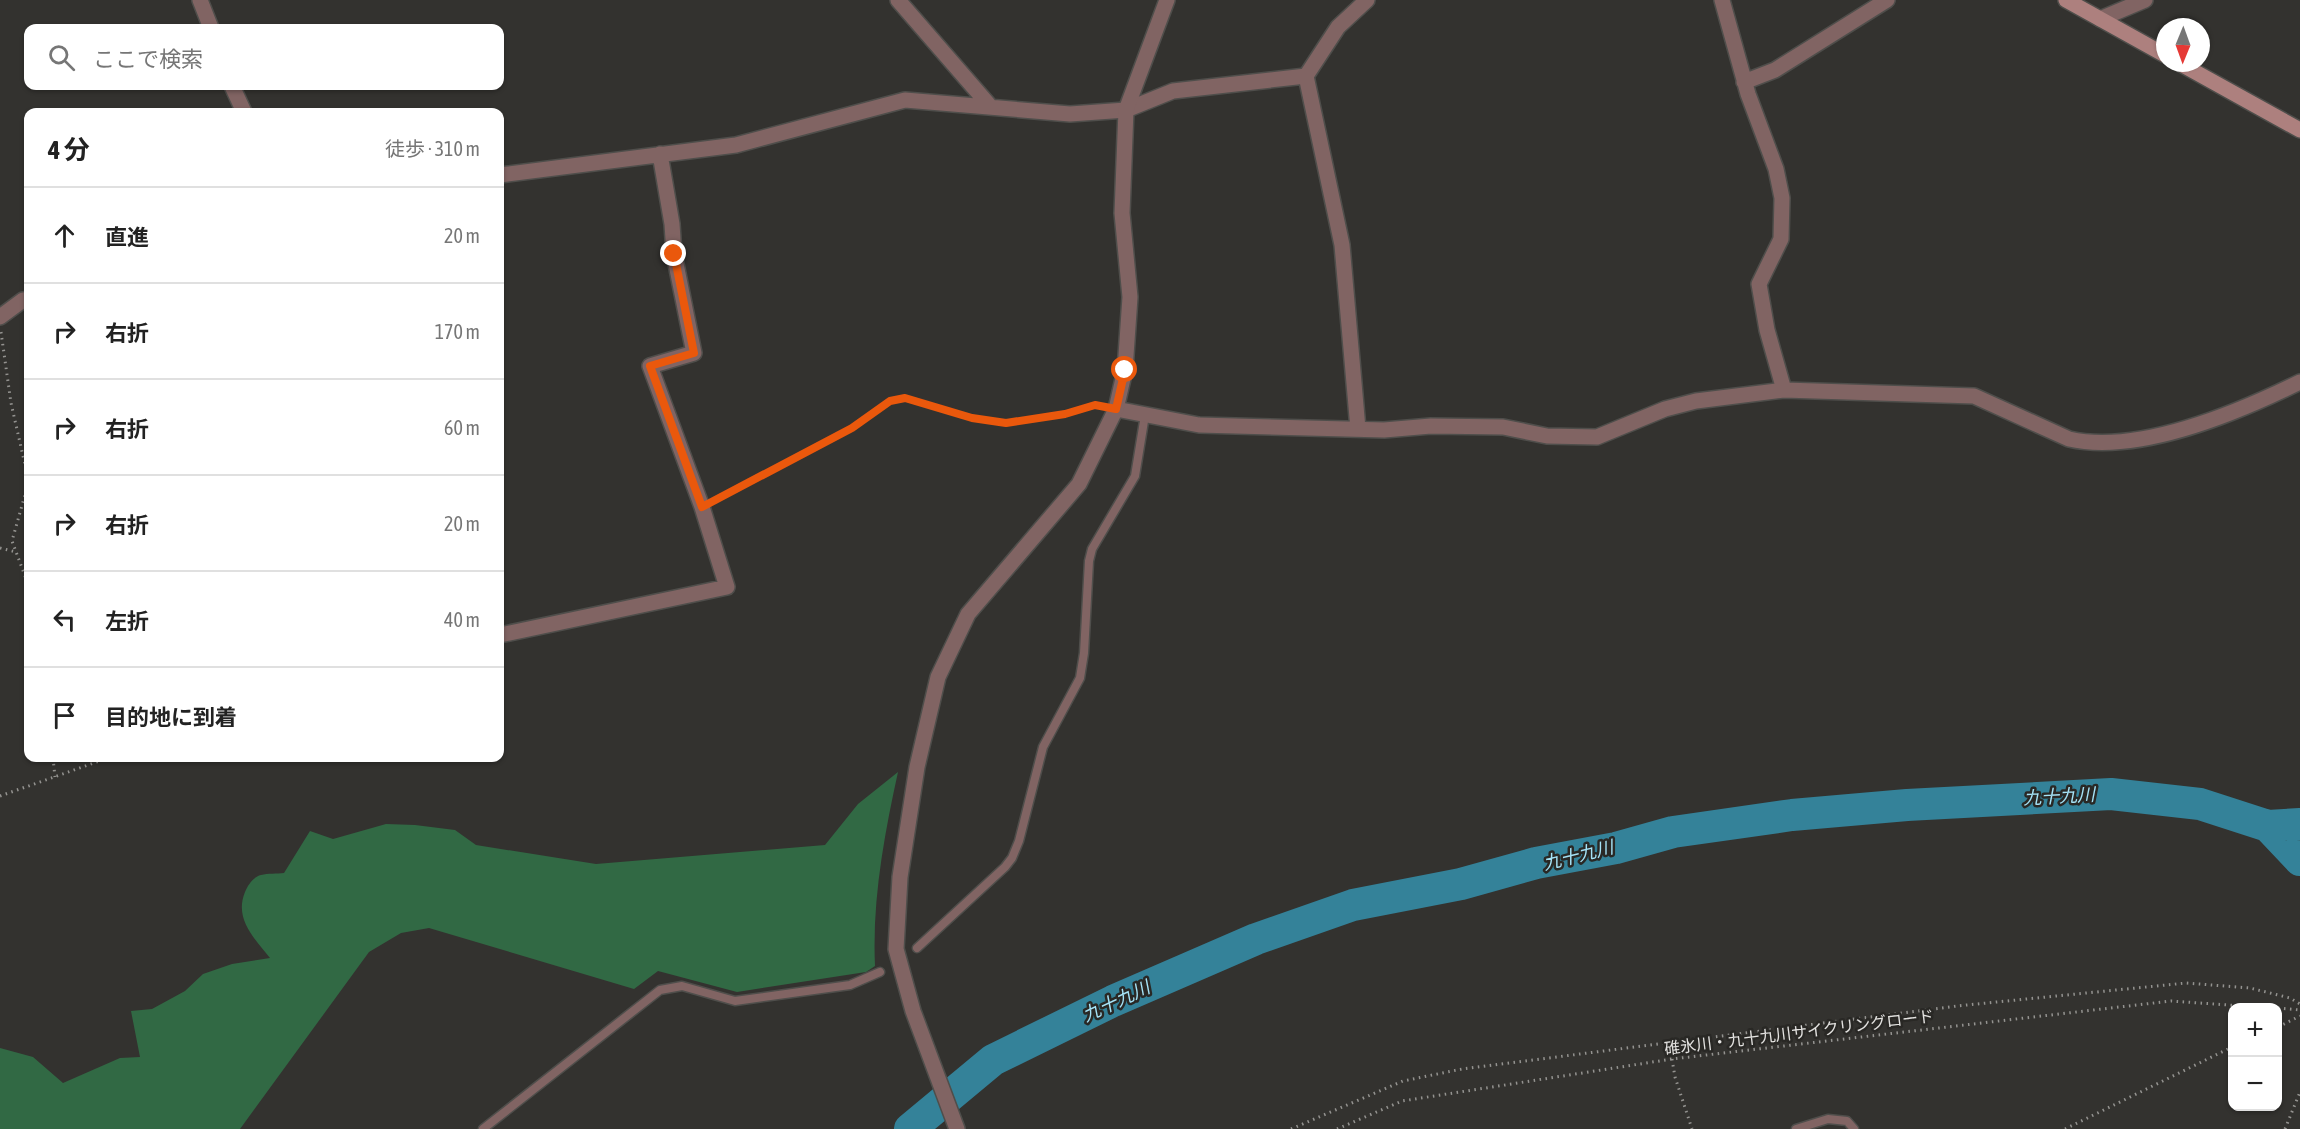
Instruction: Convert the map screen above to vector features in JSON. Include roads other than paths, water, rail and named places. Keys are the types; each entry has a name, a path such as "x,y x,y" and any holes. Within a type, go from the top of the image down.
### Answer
{"main road":[{"path":"2066,0 2156,50"},
{"path":"2195,72 2300,130"}],"street":[{"path":"200,0 209,24"},
{"path":"898,0 989,105"},
{"path":"957,1129 901,974 896,926 900,877 917,767 938,677 968,614 1078,484 1116,409 1125,370 1130,297 1122,213 1126,110 1167,0"},
{"path":"1358,429 1342,244 1306,76 1338,27 1367,0"},
{"path":"1722,0 1744,81 1776,169 1782,198 1781,239 1759,284 1767,330 1784,390"},
{"path":"1744,81 1775,70 1887,0"},
{"path":"2100,19 2145,0"},
{"path":"504,174 736,145 905,100 989,105 1071,114 1126,110 1173,91 1306,76"},
{"path":"234,90 242,108"},
{"path":"504,634 727,588 702,507 650,366 694,353 674,254 672,224 660,154"},
{"path":"0,317 24,300"},
{"path":"1116,409 1199,425 1358,429 1431,426 1503,427 1547,436 1597,437 1665,409 1696,401 1784,390 1974,396 2069,439 2095,442 2128,441 2185,428 2271,396 2300,382"}],"lane":[{"path":"917,948 1005,867 1016,849 1043,747 1080,678 1089,561 1092,549 1126,496 1135,476 1145,415"},
{"path":"483,1129 660,990 682,986 735,1000 850,984 880,972"},
{"path":"1796,1129 1828,1119 1847,1121 1854,1129"}],"waterway":[{"name":"九十九川","path":"910,1129 993,1060 1113,1001 1256,939 1353,905 1461,884 1536,863 1616,848 1673,832 1792,815 1907,805 2111,794 2200,804 2268,826 2300,824"},
{"path":"2268,826 2300,860"}]}
